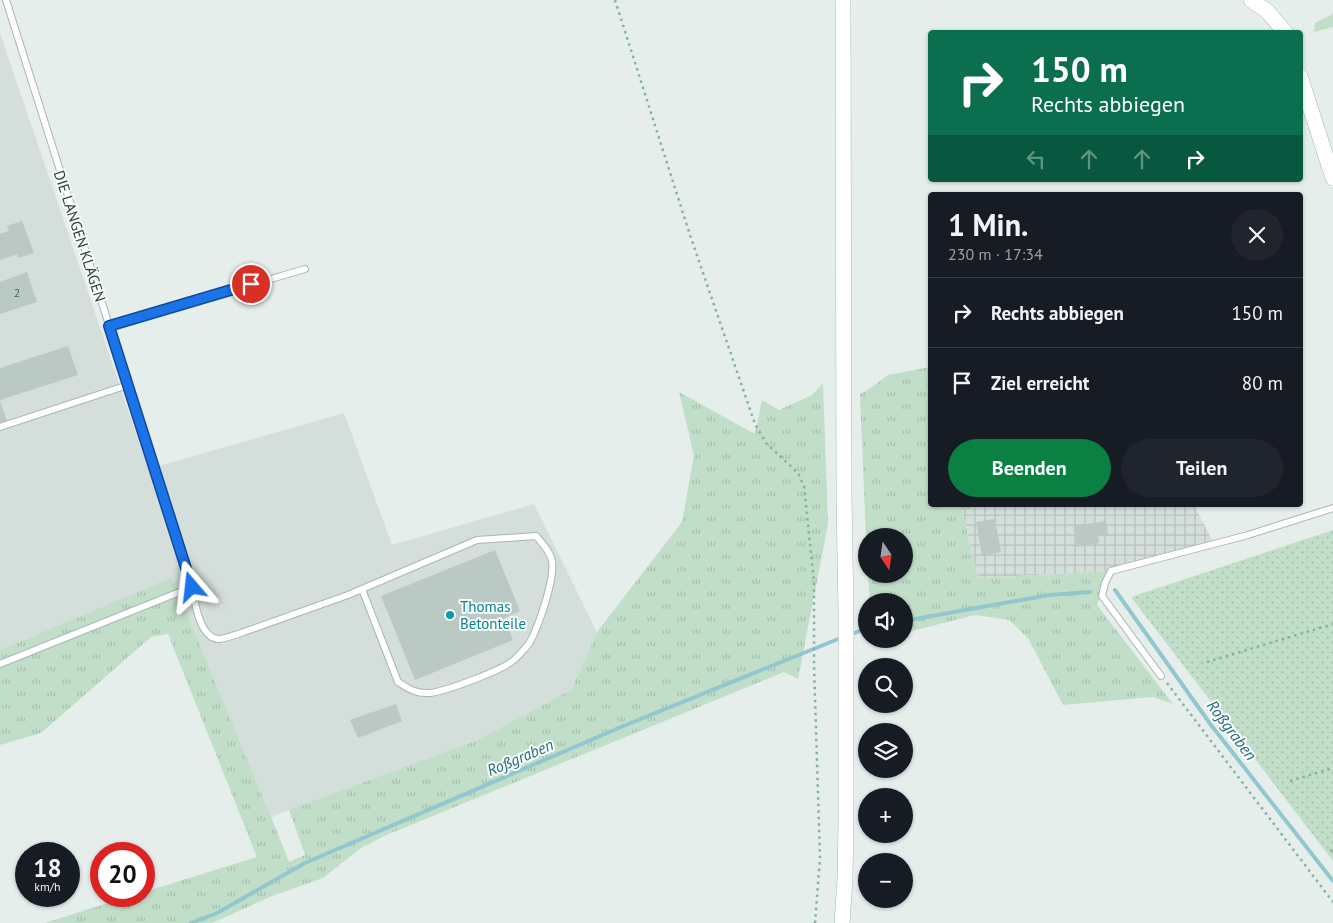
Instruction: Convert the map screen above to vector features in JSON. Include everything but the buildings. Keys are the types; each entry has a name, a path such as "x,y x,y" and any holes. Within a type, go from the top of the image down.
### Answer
{"main road":[{"path":"842,923 846,832 844,0"},
{"path":"1251,0 1267,11 1283,30"},
{"path":"1303,85 1333,178"}],"lane":[{"name":"DIE LANGEN KLÄGEN","path":"6,0 192,587 202,626 209,635 216,639 224,638 362,589"},
{"path":"109,326 305,269"},
{"path":"0,427 128,385"},
{"path":"1161,676 1102,596 1105,583 1111,572 1248,535 1333,508"},
{"path":"536,536 547,549 552,562 550,588 539,620 529,643 513,661 488,674 430,693 412,691 398,682 362,589 477,540 536,536"},
{"path":"0,664 192,587"}],"path":[{"path":"615,0 690,235 755,424 766,443 798,473 804,486 814,582 814,665 820,858 815,923"},
{"path":"1206,662 1333,624"},
{"path":"1161,676 1333,902"},
{"path":"1290,781 1333,768"}],"shaded area":[{"path":"0,33 148,469 344,413 392,545 534,504 597,632 571,690 475,741 271,817 172,579 0,650"},
{"path":"976,507 1195,507 1214,544 1111,571 978,578 962,509"}],"green space":[{"path":"1333,14 1333,27 1314,32 1315,23"},
{"path":"928,367 928,507 979,507 962,510 978,578 1111,571 1097,605 1173,704 1153,697 1063,705 1028,638 1009,620 975,615 913,631 913,593 869,593 869,583 913,583 913,528 866,528 860,394 888,375"},
{"path":"823,383 828,524 798,679 784,672 384,836 361,848 323,878 272,896 212,923 45,923 95,907 155,907 155,889 257,857 168,634 151,637 41,733 0,745 0,650 172,578 289,862 305,855 289,810 475,741 571,690 597,632 682,522 694,456 679,392 755,434 762,400 779,410 812,395"},
{"path":"1333,530 1333,861 1131,597"}],"waterway":[{"name":"Roßgraben","path":"1115,590 1211,725 1333,881"},
{"name":"Roßgraben","path":"913,619 1049,595 1090,592"},
{"name":"Roßgraben","path":"850,635 858,632"},
{"name":"Roßgraben","path":"191,923 217,913 305,863 621,727 843,637"}],"place":[{"name":"Thomas Betonteile","path":"450,615"}],"route":[{"path":"192,587 109,326 251,284"}]}
